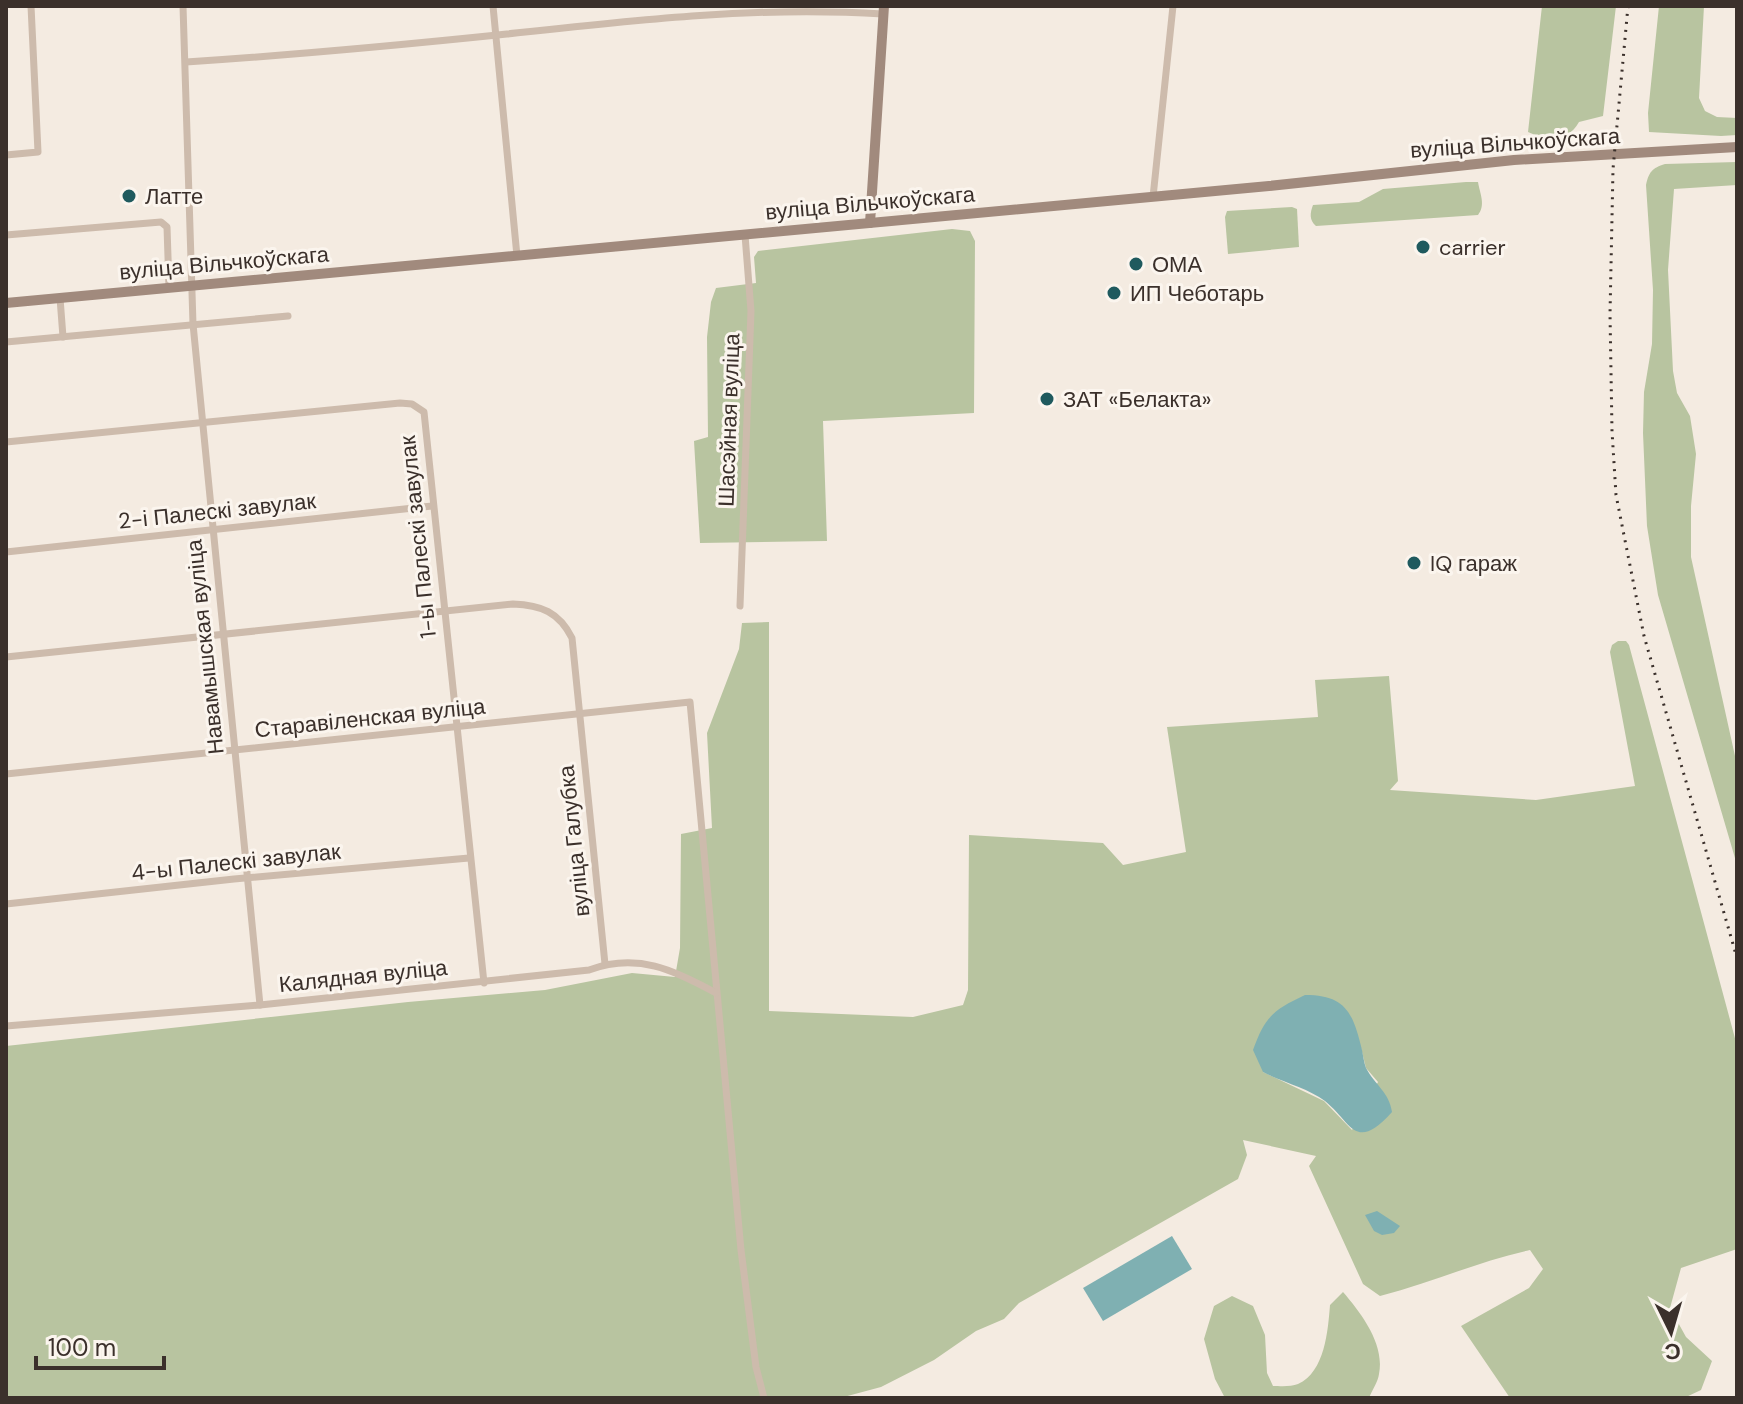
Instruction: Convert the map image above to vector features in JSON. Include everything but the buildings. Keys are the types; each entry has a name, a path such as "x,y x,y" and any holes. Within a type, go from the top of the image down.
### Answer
{"main road":[{"path":"870,223 884,10"},
{"name":"вуліца Вільчкоўскага","path":"6,303 1153,197 1514,160 1737,147"}],"street":[{"path":"6,155 38,152 31,6"},
{"name":"Навамышская вуліца","path":"183,6 193,324 260,1005"},
{"path":"493,6 517,256"},
{"path":"1153,197 1173,6"},
{"path":"186,62 495,35 699,10 884,10"},
{"path":"6,235 161,222 167,227 169,287"},
{"name":"Шасэйная вуліца","path":"740,606 751,311 745,235"},
{"path":"60,298 63,337"},
{"path":"6,342 288,316"},
{"name":"1-ы Палескі завулак","path":"6,442 412,404 424,412 484,983"},
{"name":"2-і Палескі завулак","path":"6,552 432,506"},
{"name":"вуліца Галубка","path":"6,657 513,604 536,605 552,613 565,625 572,638 605,964"},
{"name":"Старавіленская вуліца","path":"6,774 690,702 716,993"},
{"name":"4-ы Палескі завулак","path":"6,904 469,858"},
{"name":"Калядная вуліца","path":"6,1026 484,983 634,962 673,970 716,993"},
{"path":"716,993 741,1250 756,1367 764,1398"}],"green space":[{"path":"1542,6 1616,6 1603,116 1579,122 1569,133 1556,138 1528,132"},
{"path":"1659,6 1704,6 1699,98 1705,111 1717,117 1737,118 1737,135 1649,132 1648,113"},
{"path":"1737,162 1737,185 1674,189 1668,270 1673,371 1677,393 1690,416 1696,454 1691,506 1691,557 1737,765 1737,865 1658,595 1647,526 1643,433 1644,392 1652,344 1648,177 1654,169 1665,164"},
{"path":"1478,182 1482,203 1478,215 1316,226 1311,219 1313,205 1359,202 1383,189"},
{"path":"1297,209 1299,247 1228,254 1227,211"},
{"path":"952,229 970,231 975,241 974,413 823,421 827,541 700,543 694,441 708,437 707,337 716,288 756,283 754,257 758,251"},
{"path":"769,622 769,1011 913,1017 963,1005 968,990 969,835 1103,843 1123,865 1186,852 1167,727 1318,717 1315,680 1389,676 1398,781 1390,790 1536,800 1635,786 1610,652 1612,645 1626,641 1736,1042 1737,1249 1681,1268 1670,1308 1686,1337 1712,1361 1701,1390 1684,1398 1510,1398 1461,1326 1529,1288 1543,1269 1530,1250 1380,1296 1363,1284 1309,1166 1316,1156 1243,1140 1247,1155 1238,1179 1019,1303 1004,1319 976,1331 934,1360 881,1387 840,1398 6,1398 6,1046 545,990 632,973 675,977 680,948 681,834 712,828 707,733 739,649 742,623","holes":["1361,1048 1366,1068 1378,1082 1352,1130 1324,1101 1263,1072"]},
{"path":"1343,1292 1364,1319 1378,1351 1378,1377 1369,1398 1225,1398 1215,1379 1204,1339 1214,1306 1232,1296 1253,1306 1265,1335 1267,1373 1273,1386 1289,1386 1298,1384 1314,1370 1323,1349 1330,1305"}],"water":[{"path":"1305,995 1330,998 1351,1016 1366,1068 1385,1094 1392,1112 1370,1131 1355,1130 1318,1096 1263,1072 1253,1050 1266,1022 1285,1005"},
{"path":"1377,1211 1400,1226 1394,1233 1382,1235 1374,1231 1365,1215"},
{"path":"1172,1236 1192,1269 1103,1321 1083,1288"}],"railway":[{"path":"1628,6 1613,169 1610,314 1616,495 1644,636 1737,958"}],"place":[{"name":"Латте","path":"129,196"},
{"name":"carrier","path":"1423,247"},
{"name":"ОМА","path":"1136,264"},
{"name":"ИП Чеботарь","path":"1114,293"},
{"name":"ЗАТ «Белакта»","path":"1047,399"},
{"name":"IQ гараж","path":"1414,563"}]}
